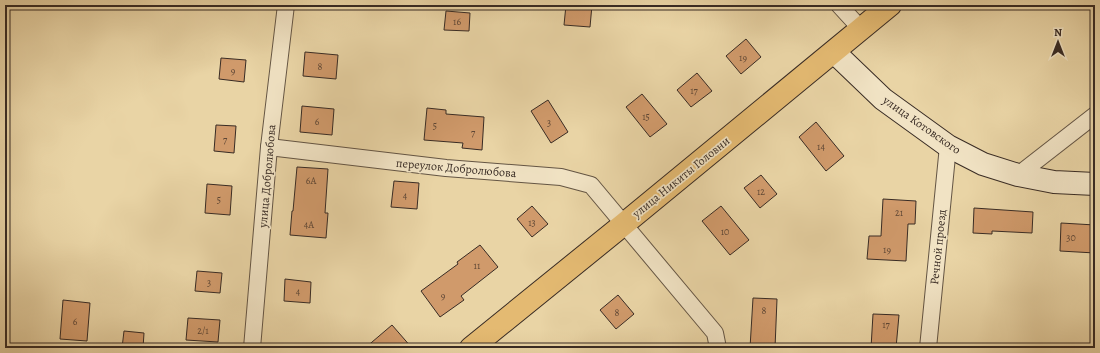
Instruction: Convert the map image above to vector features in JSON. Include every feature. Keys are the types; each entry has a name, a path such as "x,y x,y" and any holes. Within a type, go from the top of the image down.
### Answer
{"main road":[{"name":"улица Никиты Головни","path":"471,348 890,5"}],"street":[{"name":"улица Добролюбова","path":"252,348 269,147 286,5"},
{"path":"839,5 861,29"},
{"name":"улица Котовского","path":"834,52 883,99 948,146 983,164 1018,175 1054,182 1095,184"},
{"path":"1018,175 1095,115"},
{"name":"Речной проезд","path":"928,348 948,146"},
{"name":"переулок Добролюбова","path":"269,147 446,168 561,177 591,185 715,333 718,348"}],"building":[{"path":"566,5 592,5 590,27 564,25"},
{"path":"446,11 470,13 469,31 444,30"},
{"path":"746,39 761,57 741,74 726,56"},
{"path":"305,52 338,55 336,79 303,76"},
{"path":"221,58 246,60 244,82 219,79"},
{"path":"697,73 712,91 691,107 677,90"},
{"path":"642,94 667,124 650,137 626,107"},
{"path":"548,100 568,132 551,143 531,111"},
{"path":"302,106 334,109 332,135 300,132"},
{"path":"427,108 446,110 446,114 484,117 482,150 462,148 463,143 424,140"},
{"path":"816,122 844,156 826,171 799,137"},
{"path":"216,125 236,126 234,153 214,151"},
{"path":"297,167 328,169 325,213 328,213 326,238 290,235"},
{"path":"761,175 777,194 760,208 744,188"},
{"path":"394,181 419,183 417,209 391,207"},
{"path":"207,184 232,186 230,215 205,213"},
{"path":"883,199 916,201 915,224 908,224 906,261 867,259 869,236 881,236"},
{"path":"532,206 548,224 532,237 517,219"},
{"path":"721,206 749,240 730,255 702,221"},
{"path":"974,208 1033,212 1032,233 992,231 992,234 973,233"},
{"path":"1061,223 1095,225 1095,253 1060,251"},
{"path":"480,245 498,267 461,296 464,300 440,317 421,291 458,264 457,262"},
{"path":"197,271 222,273 220,293 195,291"},
{"path":"285,279 311,282 310,303 284,301"},
{"path":"618,295 634,314 616,329 600,310"},
{"path":"753,298 777,299 775,348 750,348"},
{"path":"63,300 90,303 87,341 60,339"},
{"path":"873,314 899,315 896,348 871,348"},
{"path":"188,318 220,320 218,342 186,340"},
{"path":"392,325 412,348 365,348"},
{"path":"124,331 144,333 143,348 122,348"}]}
